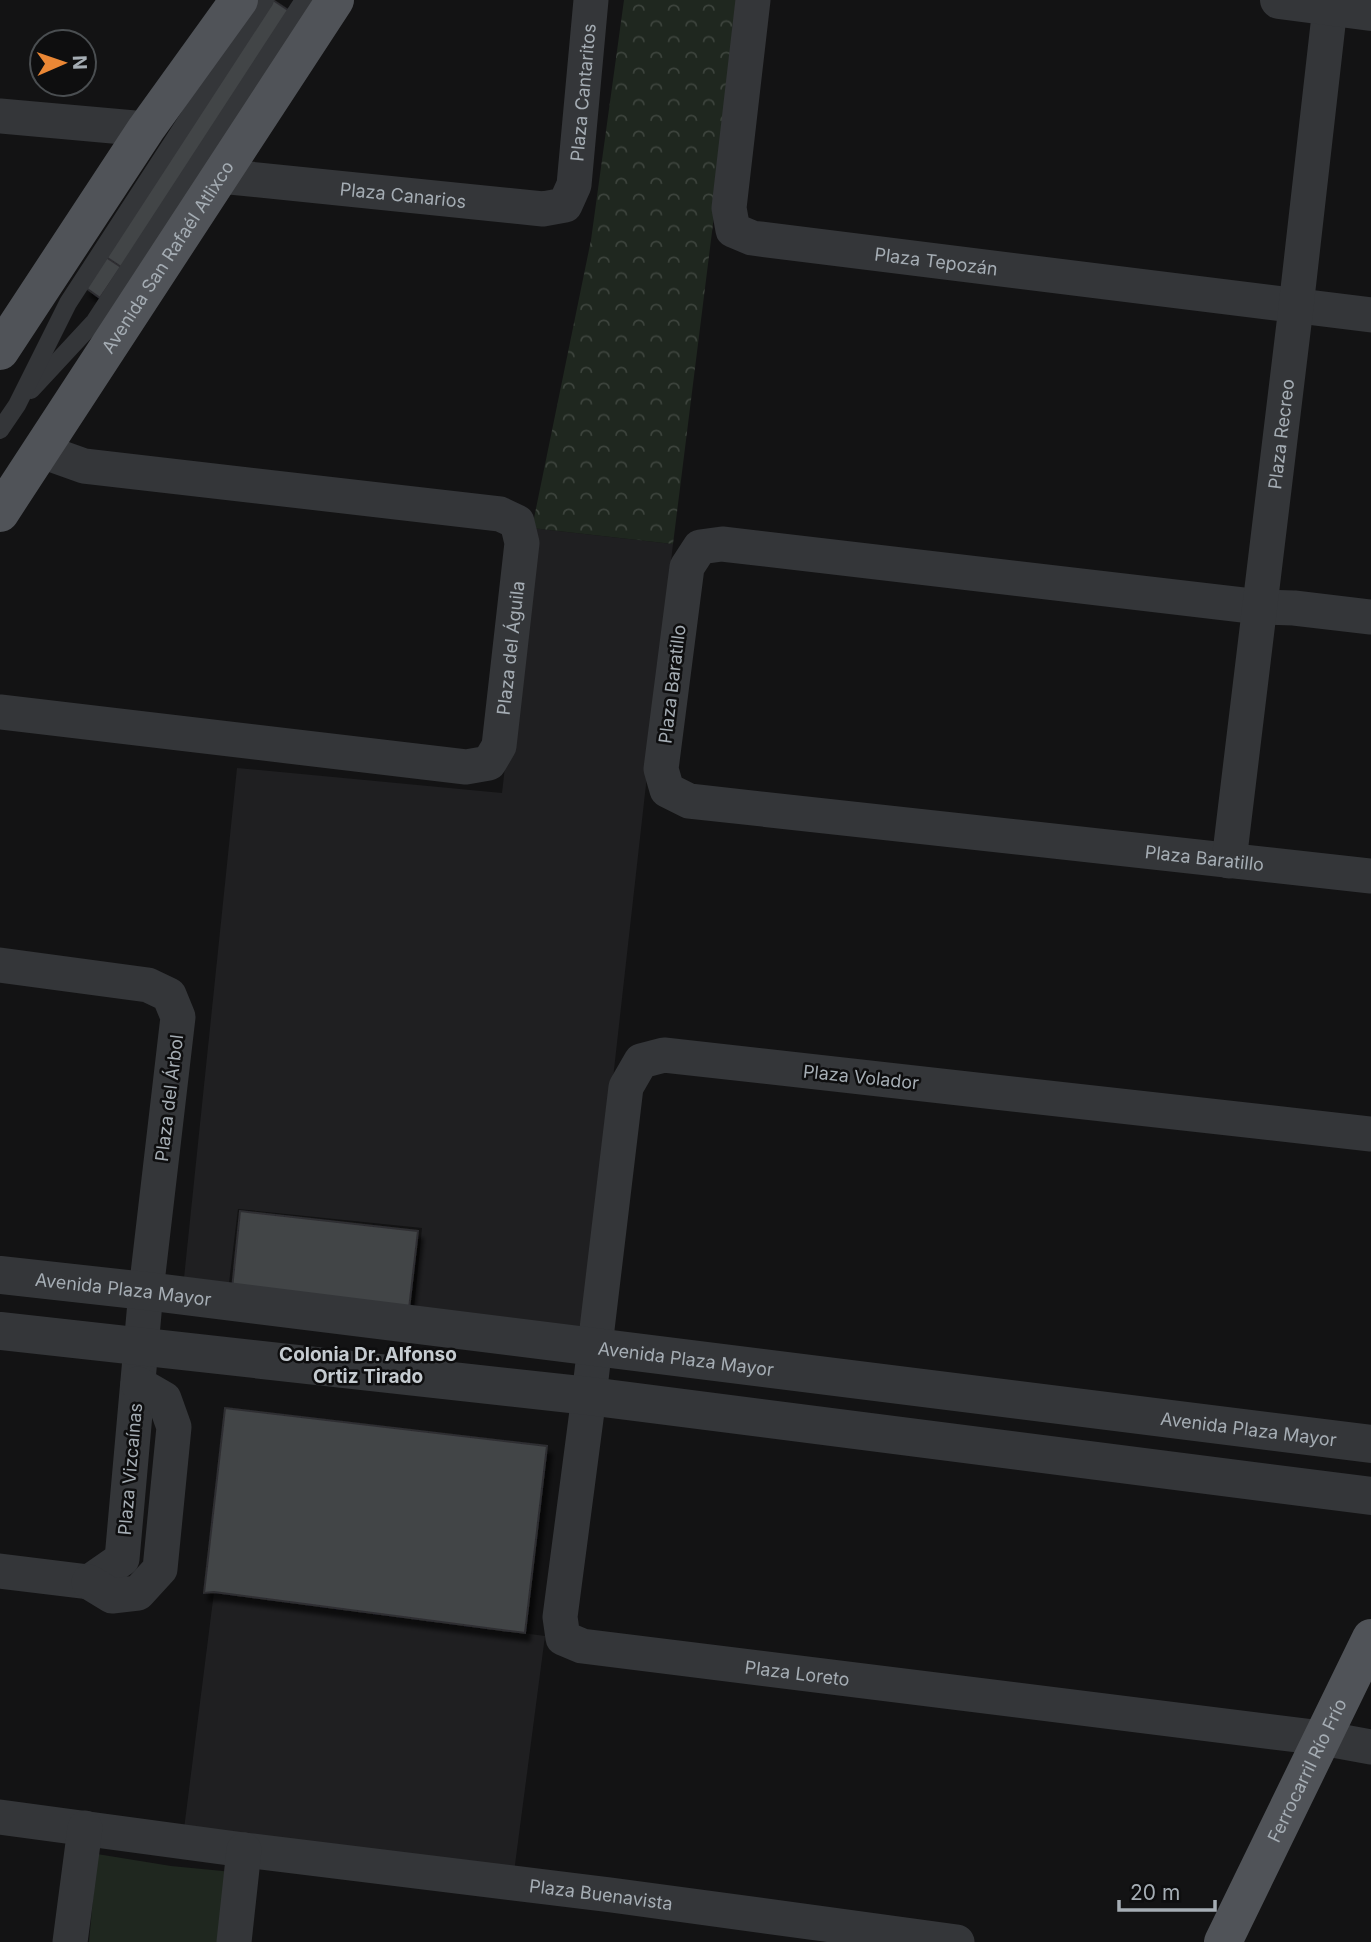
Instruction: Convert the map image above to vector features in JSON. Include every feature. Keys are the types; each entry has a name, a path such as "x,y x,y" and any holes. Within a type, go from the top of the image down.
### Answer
{"main road":[{"path":"3,342 146,129 239,0"},
{"name":"Avenida San Rafaél Atlixco","path":"0,513 335,0"},
{"name":"Ferrocarril Río Frío","path":"1223,1942 1371,1638"}],"street":[{"name":"Plaza Cantaritos","path":"574,185 591,0"},
{"name":"Plaza Tepozán","path":"753,0 729,208 733,230 752,239 1371,315"},
{"path":"1279,0 1371,12"},
{"name":"Plaza Recreo","path":"1229,861 1330,7"},
{"path":"0,116 146,129"},
{"name":"Plaza Canarios","path":"220,176 543,209 565,205 574,185"},
{"name":"Plaza del Águila","path":"0,712 466,766 489,763 499,746 522,543 517,522 500,514 84,466 42,451"},
{"name":"Plaza Baratillo","path":"1371,617 1260,607 722,544 700,547 687,567 661,769 667,790 689,801 1371,876"},
{"name":"Plaza del Árbol","path":"0,965 148,985 169,995 178,1017 146,1291"},
{"name":"Plaza Volador","path":"594,1348 626,1087 641,1061 664,1055 1371,1134"},
{"name":"Avenida Plaza Mayor","path":"0,1275 1371,1444"},
{"name":"Plaza Vizcaínas","path":"0,1571 89,1582 122,1559 146,1291"},
{"path":"0,1331 140,1366 589,1396 1371,1496"},
{"name":"Plaza Loreto","path":"594,1348 560,1617 563,1638 582,1646 1322,1738"},
{"path":"1322,1738 1371,1747"},
{"name":"Plaza Buenavista","path":"0,1817 957,1942"},
{"path":"70,1942 85,1828"},
{"path":"234,1942 244,1850"}],"lane":[{"path":"0,430 17,405 68,303 265,0"},
{"path":"17,405 95,321 304,0"}],"shaded area":[{"path":"532,528 673,544 585,1328 414,1308 422,1228 238,1209 229,1283 184,1278 237,768 502,793"},
{"path":"214,1592 545,1636 513,1880 183,1837"}],"green space":[{"path":"624,0 741,0 673,544 532,528 591,240"},
{"path":"97,1854 171,1866 233,1872 225,1942 89,1942"}],"building":[{"path":"273,0 294,14 121,280 94,262"},
{"path":"106,257 121,267 100,298 86,288"},
{"path":"240,1211 418,1231 409,1309 232,1289"},
{"path":"225,1408 547,1446 525,1633 214,1592 204,1593"}],"district":[{"name":"Colonia Dr. Alfonso Ortiz Tirado","path":"368,1365"}]}
